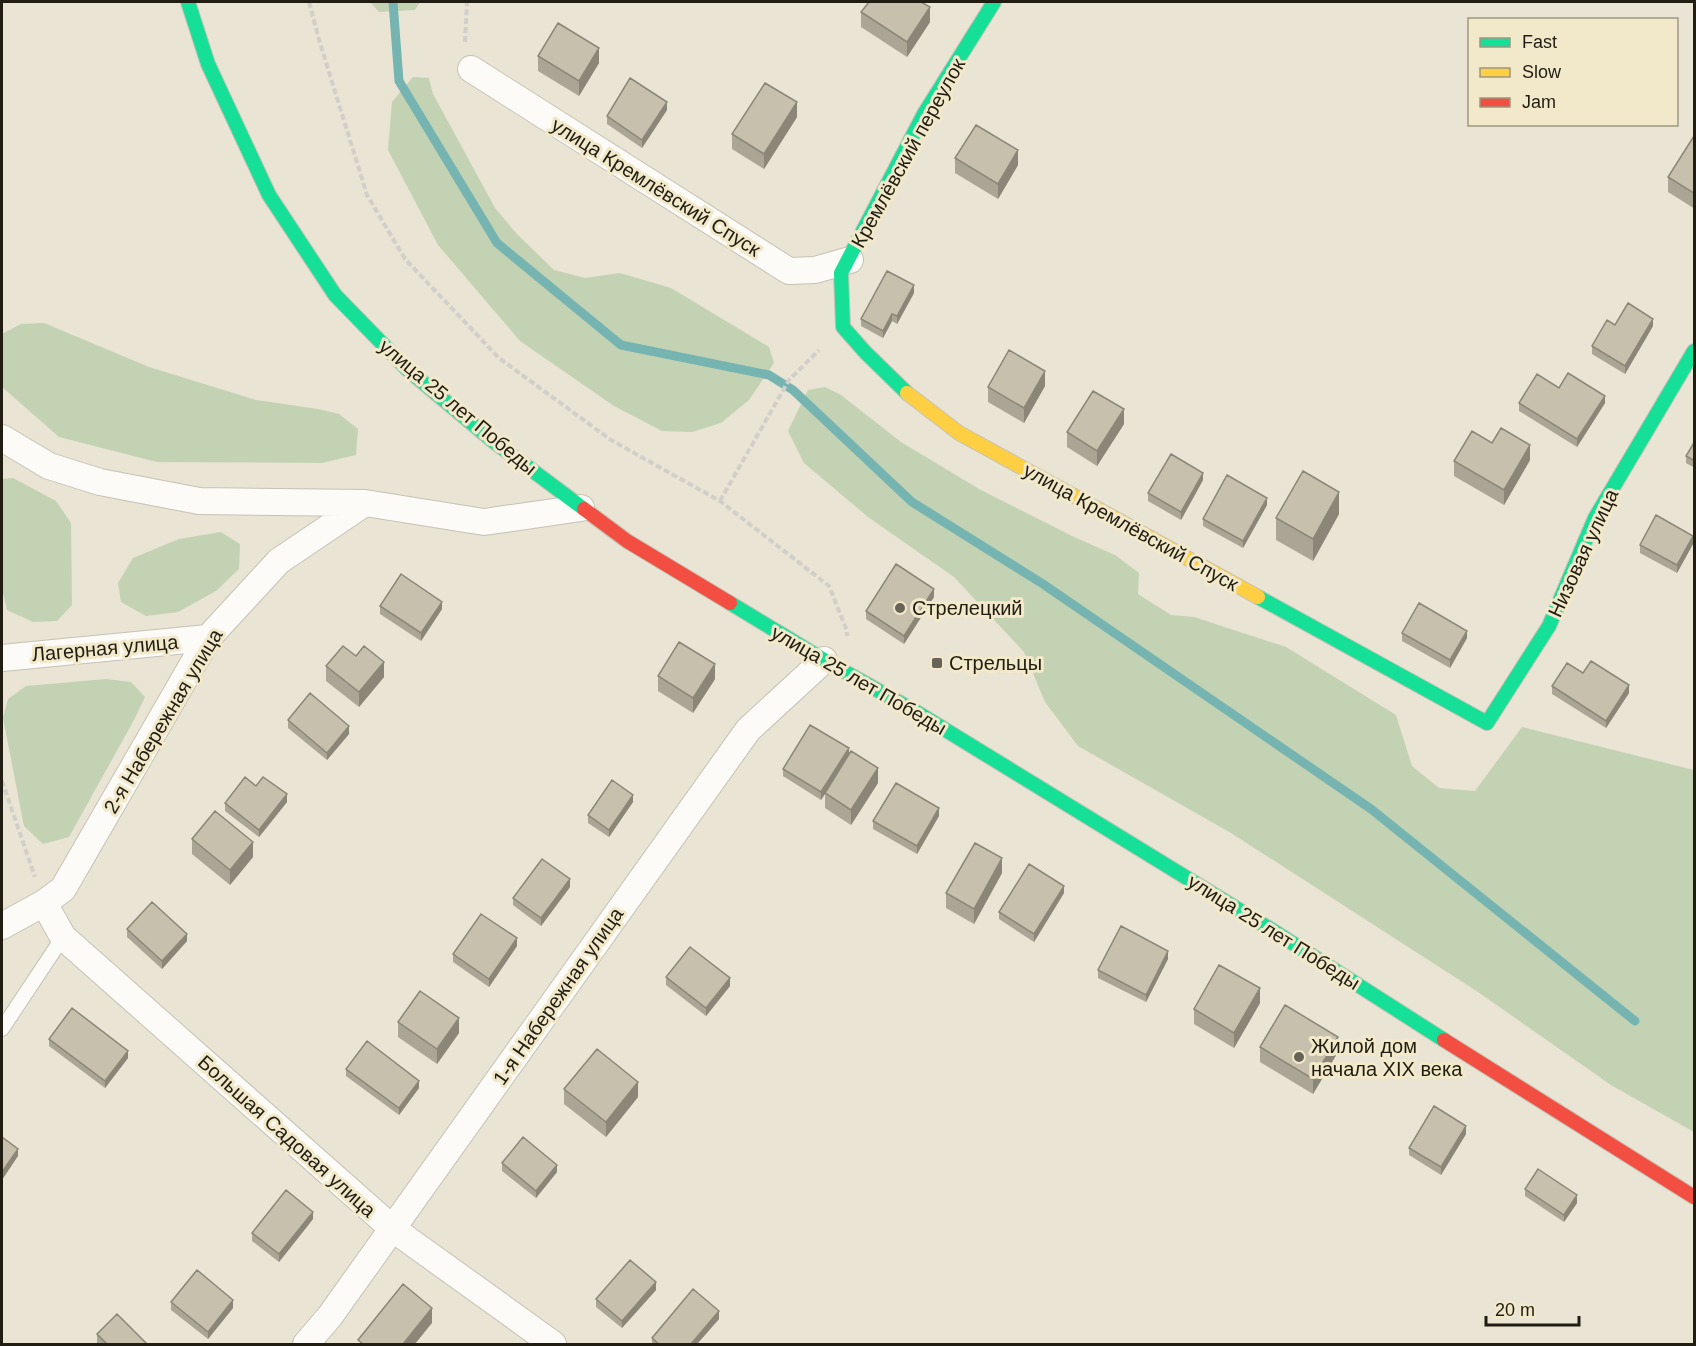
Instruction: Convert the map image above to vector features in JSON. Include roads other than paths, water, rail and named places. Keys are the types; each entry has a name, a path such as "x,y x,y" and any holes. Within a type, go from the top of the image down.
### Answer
{"main road":[{"name":"улица 25 лет Победы","path":"188,2 208,64 269,195 335,295 408,370 493,441 581,508 654,558 824,660 918,713 1275,932 1628,1157 1695,1197"},
{"name":"Кремлёвский переулок","path":"846,267 924,114 994,2"},
{"name":"улица Кремлёвский Спуск","path":"846,267 843,327 865,352 914,399 959,433 1487,723"},
{"name":"Низовая улица","path":"1487,723 1549,626 1595,518 1695,351"}],"street":[{"name":"улица Кремлёвский Спуск","path":"468,57 789,271 846,267"},
{"path":"2,438 49,466 100,482 199,501 365,503 484,522 581,508"},
{"name":"2-я Набережная улица","path":"53,896 208,638 279,561 365,503"},
{"name":"Лагерная улица","path":"2,658 208,638"},
{"name":"1-я Набережная улица","path":"306,1344 330,1316 393,1229 748,730 824,660"},
{"path":"2,926 53,896"},
{"name":"Большая Садовая улица","path":"53,896 63,937 393,1229 552,1344"}],"lane":[{"path":"2,1029 63,937"}],"waterway":[{"path":"393,2 399,81 497,243 621,345 769,375 793,390 912,502 1043,584 1371,809 1635,1021"}],"place":[{"name":"Стрелецкий","path":"900,608"},
{"name":"Стрельцы","path":"937,663"},
{"name":"Жилой дом начала XIX века","path":"1299,1057"}]}
